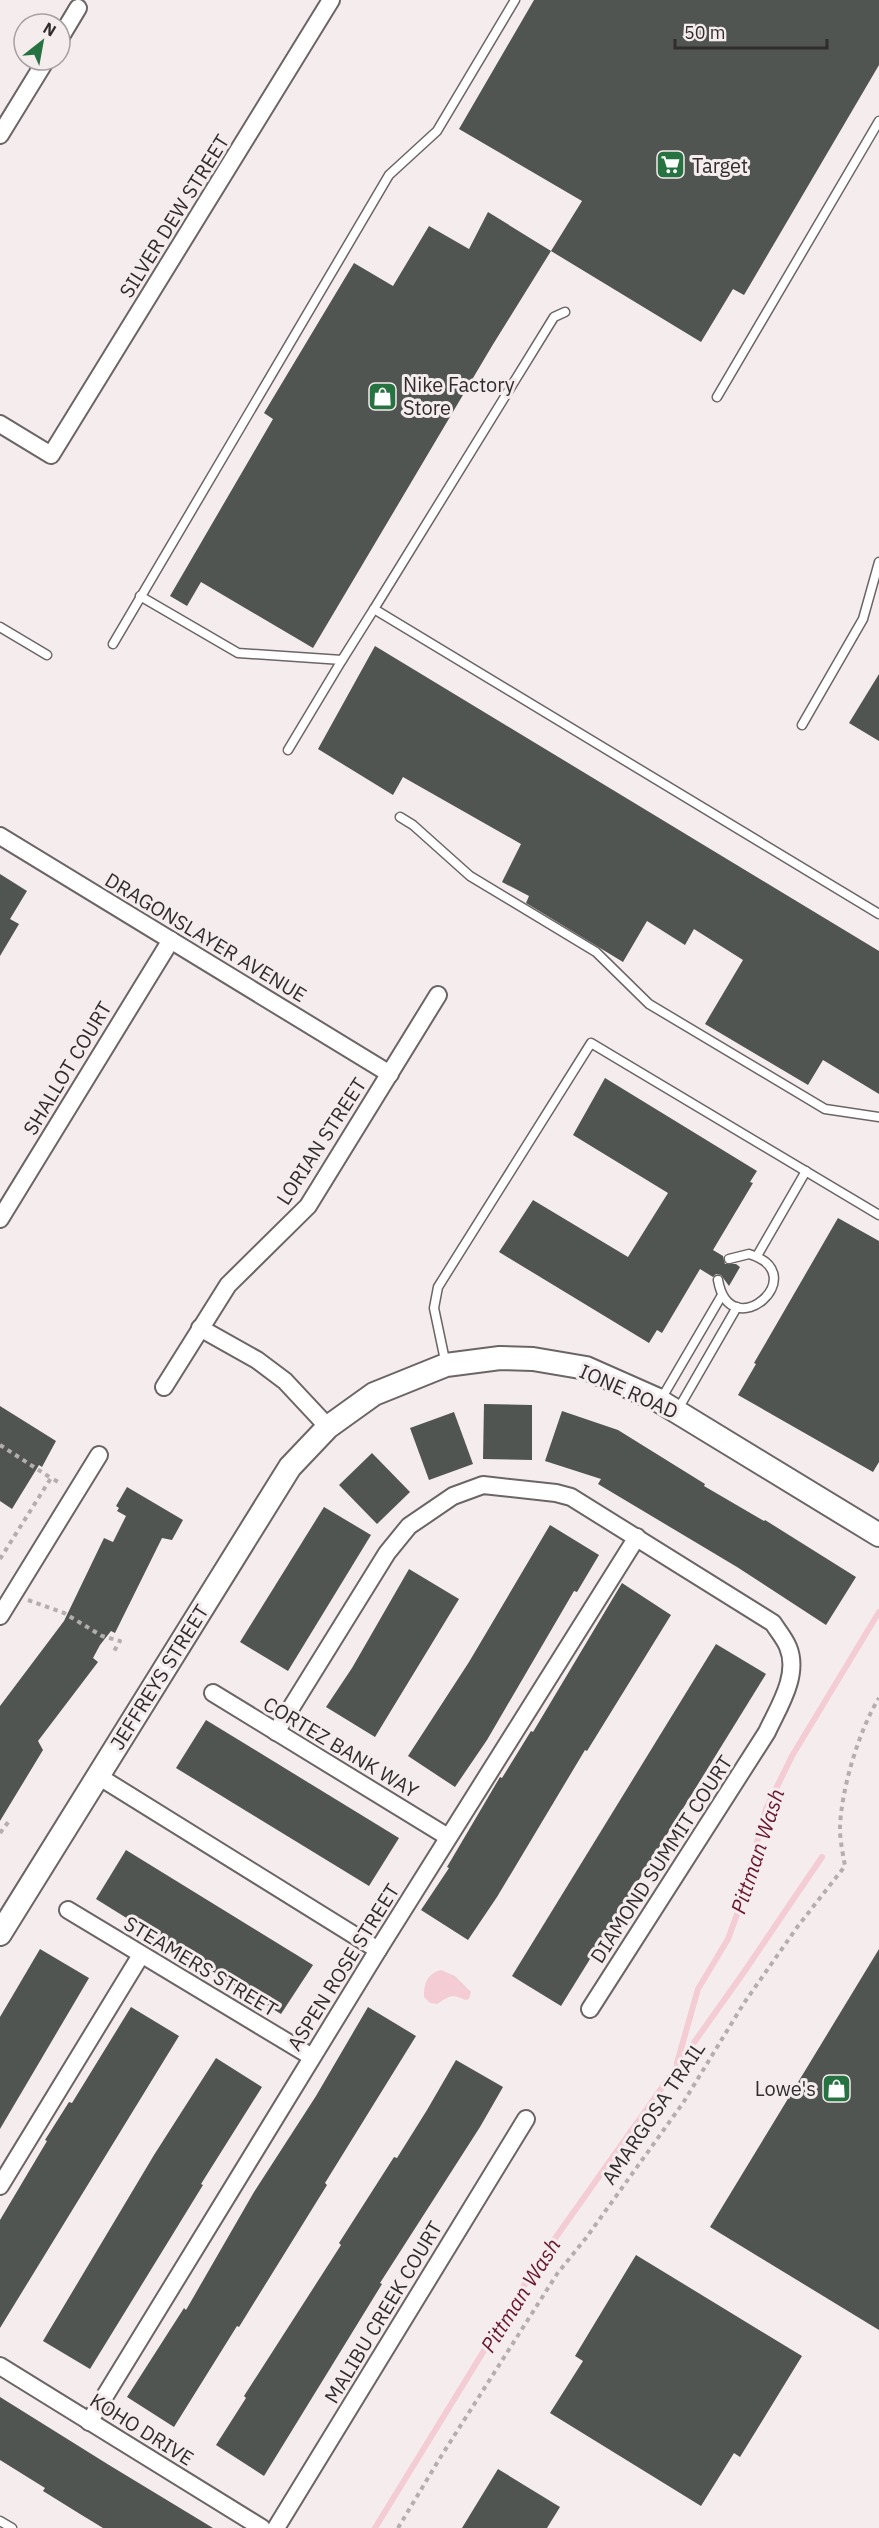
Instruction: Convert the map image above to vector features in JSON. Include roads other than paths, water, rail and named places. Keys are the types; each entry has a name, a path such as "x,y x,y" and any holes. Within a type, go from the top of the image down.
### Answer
{"street":[{"name":"SILVER DEW STREET","path":"0,424 51,455 332,0"},
{"path":"72,18 78,8"},
{"path":"0,135 39,72"},
{"name":"DRAGONSLAYER AVENUE","path":"0,836 390,1074"},
{"name":"SHALLOT COURT","path":"0,1219 171,939"},
{"name":"LORIAN STREET","path":"164,1387 228,1285 308,1206 438,995"},
{"path":"200,1328 257,1360 285,1381 328,1427"},
{"name":"IONE ROAD","path":"328,1427 374,1394 446,1365 500,1358 533,1359 586,1368 668,1406 879,1534"},
{"name":"JEFFREYS STREET","path":"0,1934 290,1467 328,1427"},
{"path":"1,1610 15,1592 99,1455"},
{"name":"DIAMOND SUMMIT COURT","path":"276,1732 387,1553 409,1526 453,1496 483,1485 555,1492 571,1497 773,1623 789,1648 792,1672 767,1732 590,2009"},
{"name":"ASPEN ROSE STREET","path":"89,2422 378,1950 637,1537"},
{"name":"CORTEZ BANK WAY","path":"213,1693 448,1837"},
{"path":"98,1776 378,1950"},
{"name":"STEAMERS STREET","path":"68,1910 312,2057"},
{"path":"0,2186 141,1955"},
{"name":"MALIBU CREEK COURT","path":"276,2528 526,2119"},
{"name":"KOHO DRIVE","path":"0,2366 262,2528"}],"lane":[{"path":"113,644 389,175 437,130 515,0"},
{"path":"717,397 879,120"},
{"path":"288,750 554,317 565,312"},
{"path":"802,725 863,619 879,562"},
{"path":"140,596 238,653 342,660"},
{"path":"374,609 879,914"},
{"path":"0,627 47,654"},
{"path":"400,817 413,825 470,876 596,952 649,1004 825,1109 879,1117"},
{"path":"446,1365 434,1308 438,1287 591,1043 879,1215"},
{"path":"757,1256 806,1171"},
{"path":"718,1280 722,1295 737,1307 755,1307 769,1295 772,1287 770,1269 757,1256 740,1254 729,1259"},
{"path":"668,1406 722,1295"},
{"path":"668,1406 737,1307"},
{"path":"0,2521 12,2528"}],"waterway":[{"name":"Pittman Wash","path":"677,2063 698,1989 728,1939 739,1909 766,1809 792,1756 879,1612"},
{"name":"Pittman Wash","path":"375,2528 539,2261 744,1972 822,1857"}],"place":[{"name":"Target","path":"671,165"},
{"name":"Nike Factory Store","path":"382,396"},
{"name":"Lowe's","path":"837,2088"}]}
